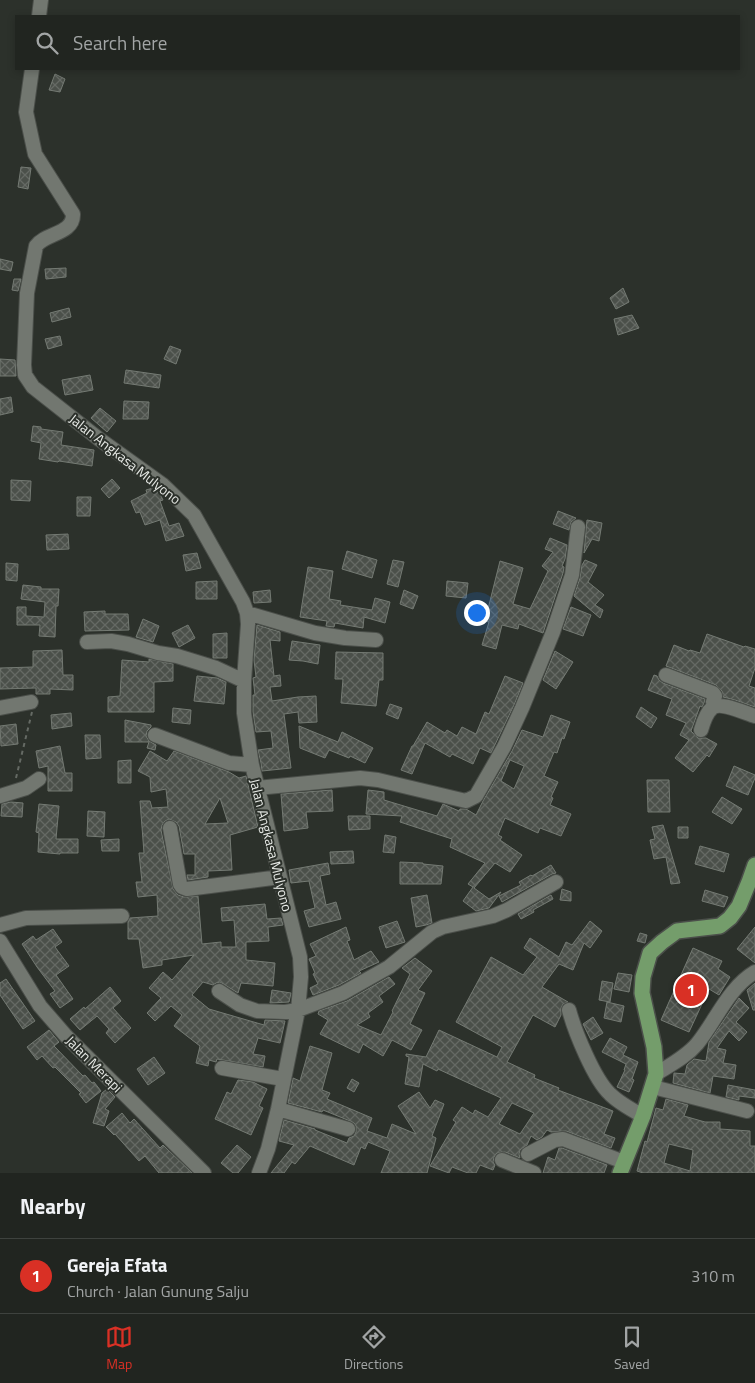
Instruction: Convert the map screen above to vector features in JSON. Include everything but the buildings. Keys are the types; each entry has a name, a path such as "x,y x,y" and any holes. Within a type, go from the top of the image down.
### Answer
{"main road":[{"path":"622,1167 655,1081 654,1047 642,993 643,977 650,953 662,942 678,932 720,926 730,918 739,906 755,865"}],"street":[{"path":"39,15 41,0"},
{"name":"Jalan Angkasa Mulyono","path":"32,70 26,112 31,140 38,159 73,214 73,218 69,227 36,246 27,293 25,375 33,387 163,486 194,514 243,602 247,613 244,713 257,788 300,956 301,977 298,1010 278,1109 260,1173"},
{"path":"257,788 360,778 378,780 466,801 476,796 504,747 553,632 572,575 578,527"},
{"path":"247,613 315,632 345,638 376,640"},
{"path":"87,642 111,641 128,644 216,668 244,681"},
{"path":"666,675 713,693 715,696 713,702 715,706"},
{"path":"0,708 31,702"},
{"path":"700,730 709,712 715,706 729,707 755,716"},
{"path":"155,735 229,763 252,765"},
{"path":"6,794 26,788 38,779"},
{"path":"170,828 182,888 187,890 280,877"},
{"path":"219,991 240,1005 257,1011 285,1012 298,1010 343,993 367,980 389,967 432,932 443,927 493,916 556,882"},
{"path":"0,925 26,918 122,916"},
{"name":"Jalan Merapi","path":"0,942 40,1006 66,1036 204,1173"},
{"path":"655,1081 689,1053 737,987 746,977 755,972"},
{"path":"569,1010 573,1027 602,1084 614,1097 643,1116"},
{"path":"222,1068 283,1079"},
{"path":"655,1081 747,1111"},
{"path":"278,1109 348,1129"},
{"path":"528,1154 555,1140 562,1139 622,1167"},
{"path":"502,1160 534,1173"}],"path":[{"path":"6,794 34,704 31,702"}],"place":[{"name":"Gereja Efata","path":"691,990"}]}
